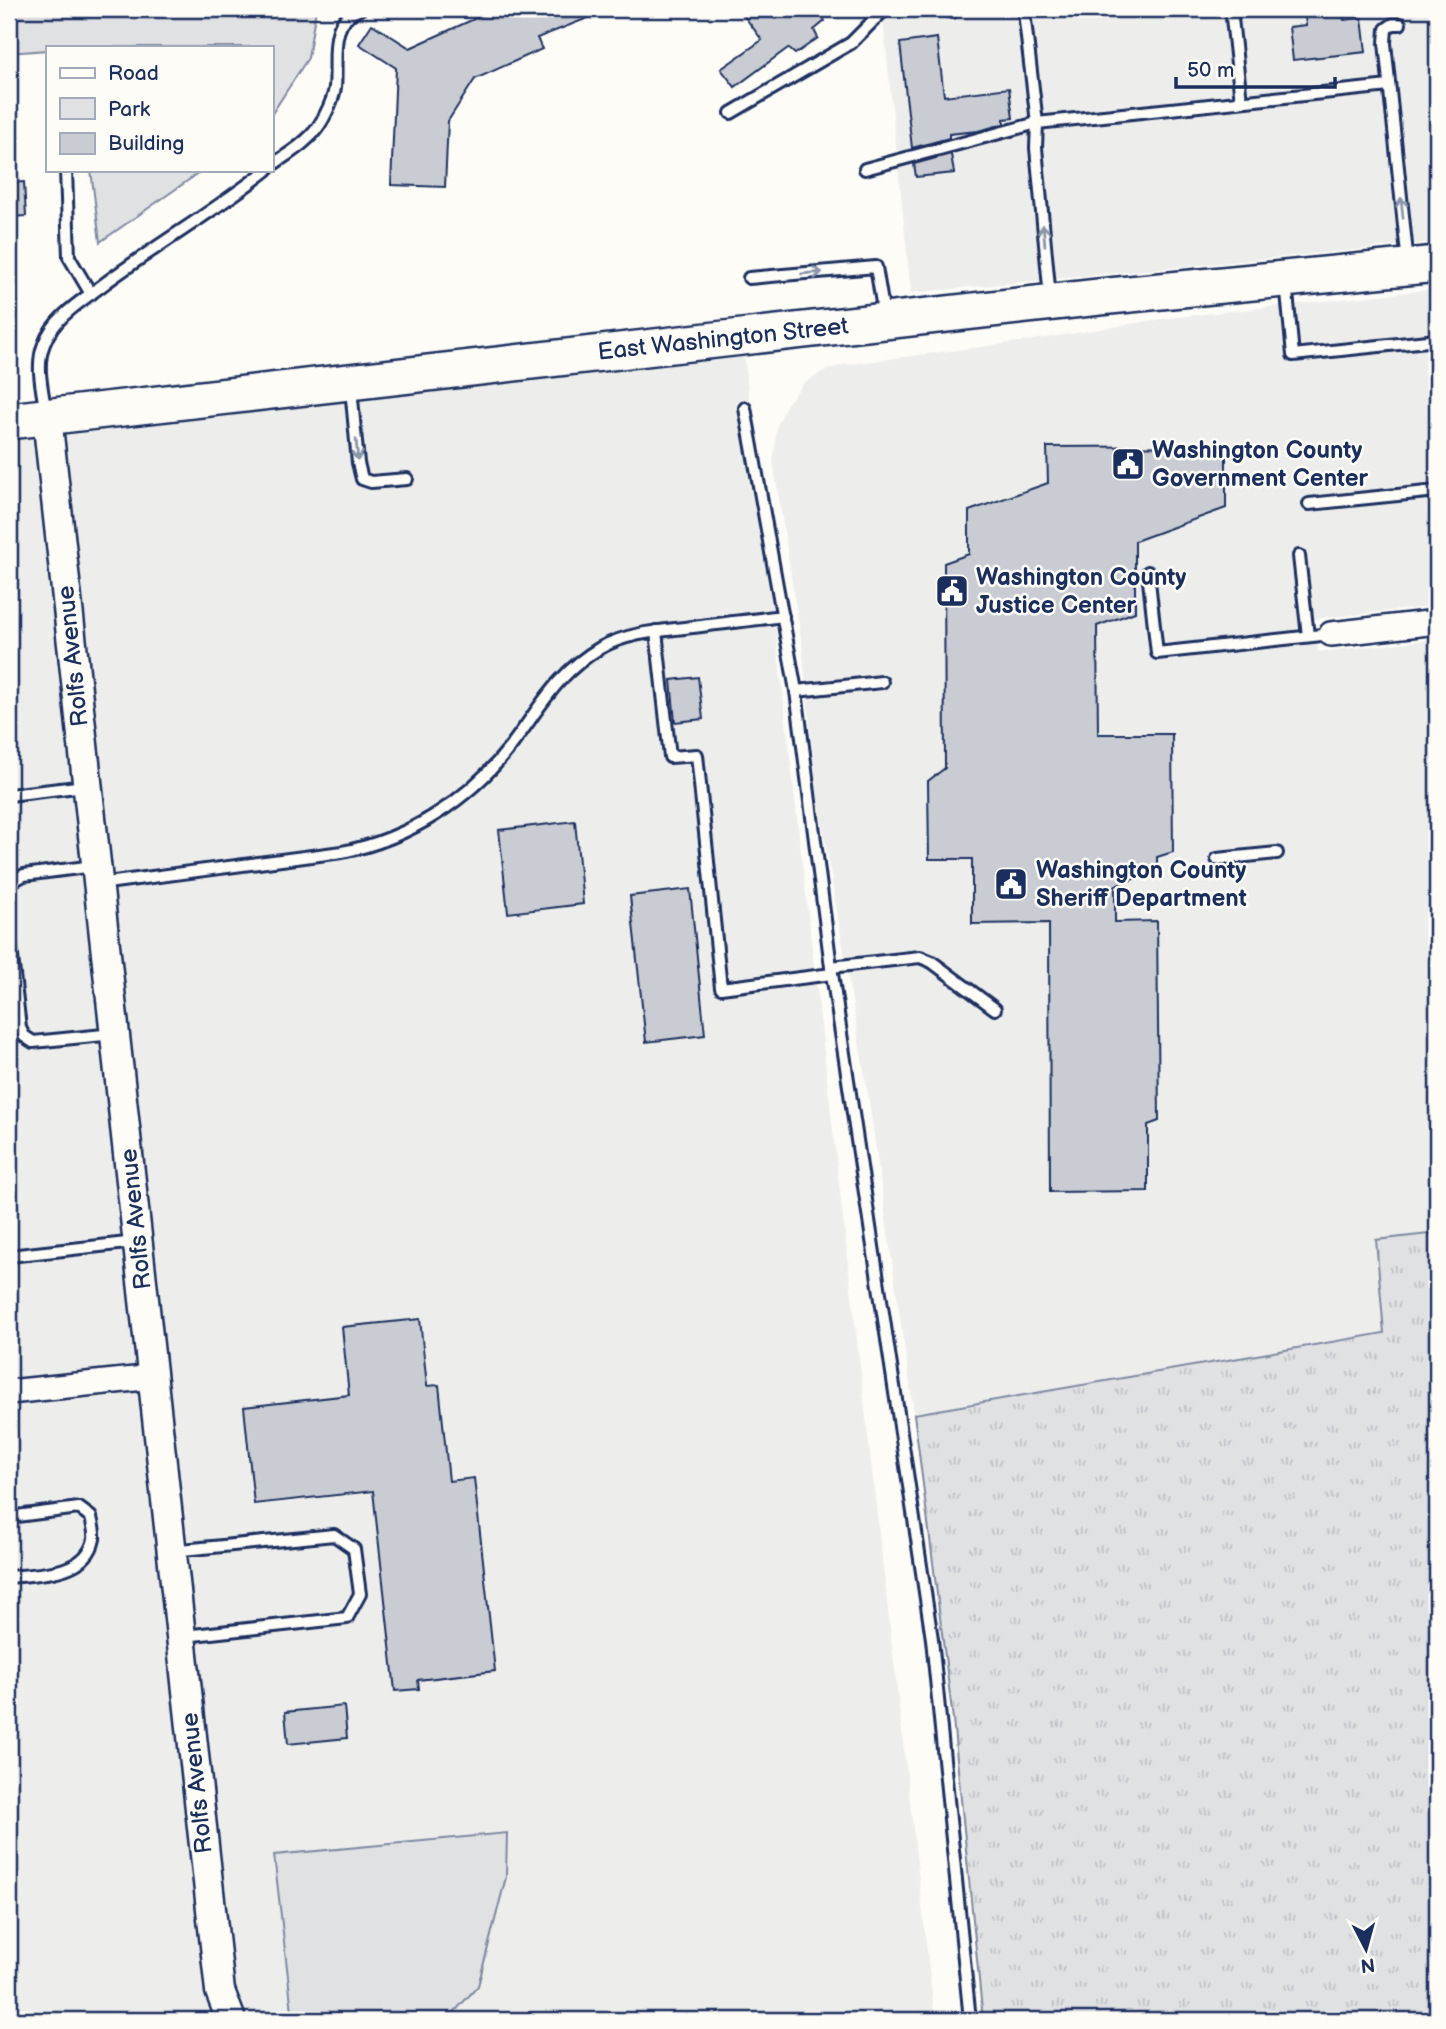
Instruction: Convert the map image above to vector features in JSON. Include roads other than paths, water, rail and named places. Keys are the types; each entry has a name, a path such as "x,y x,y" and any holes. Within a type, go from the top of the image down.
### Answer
{"main road":[{"name":"East Washington Street","path":"9,421 885,321 1423,265"}],"street":[{"name":"Rolfs Avenue","path":"47,416 220,1991 231,2020"},
{"path":"1331,634 1437,622"},
{"path":"9,1392 154,1377"}],"lane":[{"path":"273,164 318,127 335,90 337,35 349,13 360,9"},
{"path":"731,113 851,43 885,9"},
{"path":"1231,9 1241,101"},
{"path":"1024,12 1037,123 1036,148 1050,303"},
{"path":"1400,23 1386,29 1389,86 1396,150 1423,265"},
{"path":"865,169 1037,123 1389,86"},
{"path":"66,172 69,257 91,294"},
{"path":"47,416 40,372 44,344 62,316 264,172"},
{"path":"749,278 876,267 885,321"},
{"path":"1286,279 1293,355 1437,340"},
{"path":"350,382 362,479 372,482 407,479"},
{"path":"745,408 796,691 832,971 932,1639 970,2020"},
{"path":"1309,504 1437,491"},
{"path":"1299,556 1308,636"},
{"path":"1148,572 1157,653 1331,634"},
{"path":"9,883 24,875 98,875 342,852 368,847 403,834 432,818 471,788 510,747 550,690 600,648 635,634 783,616"},
{"path":"656,631 670,757 696,755 721,988 920,957 932,962 995,1009"},
{"path":"796,691 881,682"},
{"path":"9,793 88,786"},
{"path":"1217,859 1277,853"},
{"path":"9,930 20,1028 24,1036 33,1042 116,1034"},
{"path":"9,1256 139,1242"},
{"path":"9,1517 79,1508 91,1517 94,1537 87,1556 72,1567 9,1577"},
{"path":"172,1551 334,1535 354,1549 360,1594 347,1618 181,1636"}],"place":[{"name":"Washington County Government Center","path":"1128,464"},
{"name":"Washington County Justice Center","path":"952,591"},
{"name":"Washington County Sheriff Department","path":"1011,884"}]}
